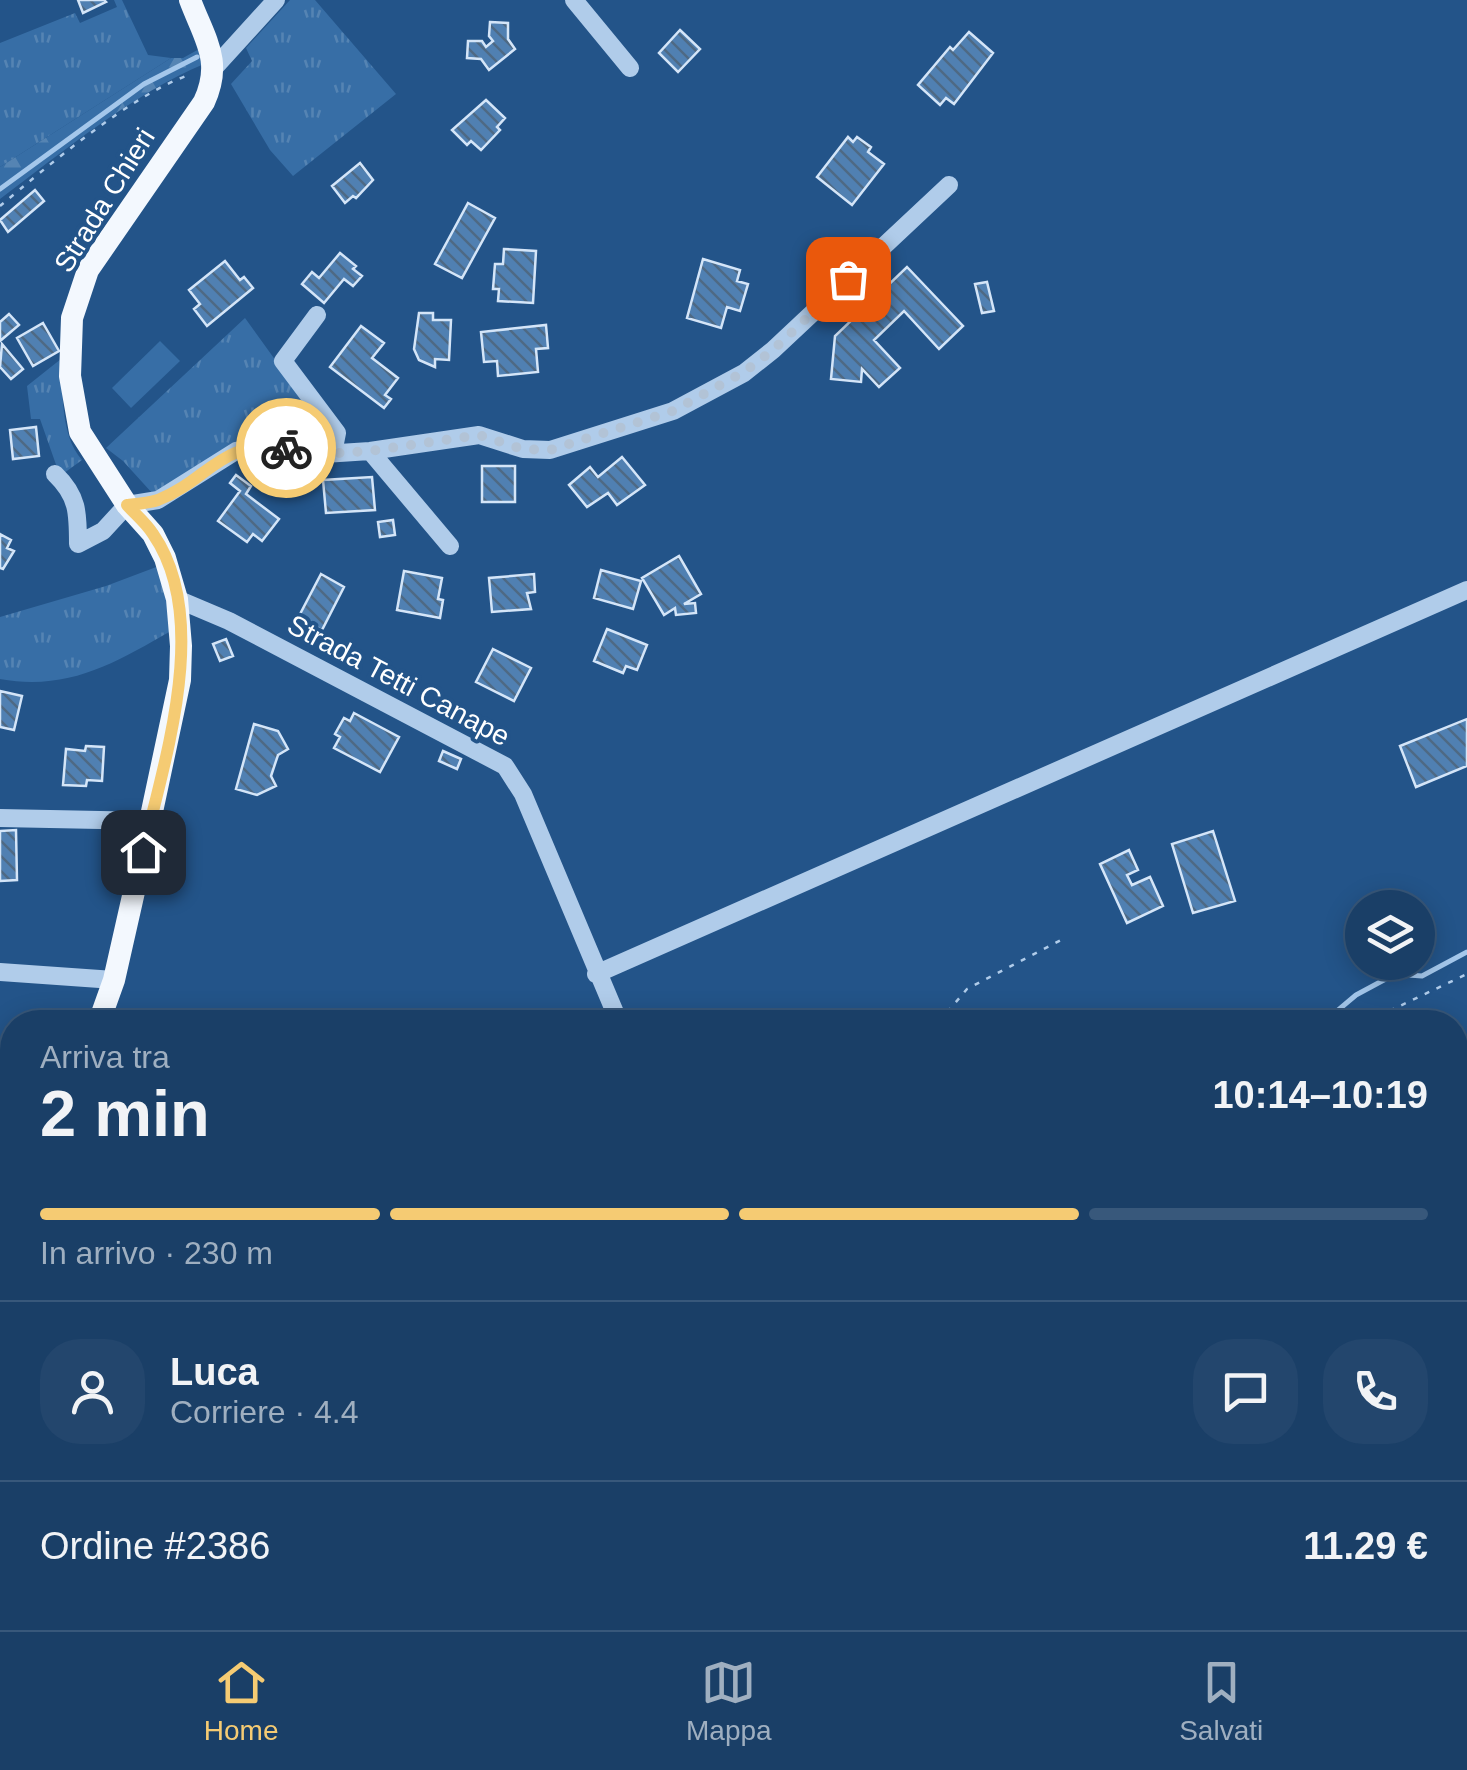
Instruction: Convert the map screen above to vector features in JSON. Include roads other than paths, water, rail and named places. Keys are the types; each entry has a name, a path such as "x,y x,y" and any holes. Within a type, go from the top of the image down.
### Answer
{"main road":[{"path":"190,0 215,67"},
{"name":"Strada Chieri","path":"103,1010 114,980 150,820 180,680 182,646 177,599 154,534 127,505 80,432 70,376 72,318 88,270 204,102 215,67"}],"street":[{"name":"Strada Chieri","path":"215,67 276,0"},
{"path":"574,0 630,68"},
{"path":"55,474 71,489 78,544 102,531 127,505 158,500 236,450 268,446 332,453 370,451 479,435 522,449 550,450 673,411 744,372 773,350 949,186"},
{"path":"317,315 282,361 337,433 332,453"},
{"path":"370,451 450,546"},
{"path":"596,974 1467,590"},
{"name":"Strada Tetti Canape","path":"177,599 229,620 505,766 523,794 612,1010"},
{"path":"0,818 150,820"},
{"path":"0,972 114,980"}],"waterway":[{"path":"0,189 144,84 197,57"},
{"path":"1338,1010 1356,995 1395,974 1422,976 1467,952"}]}
